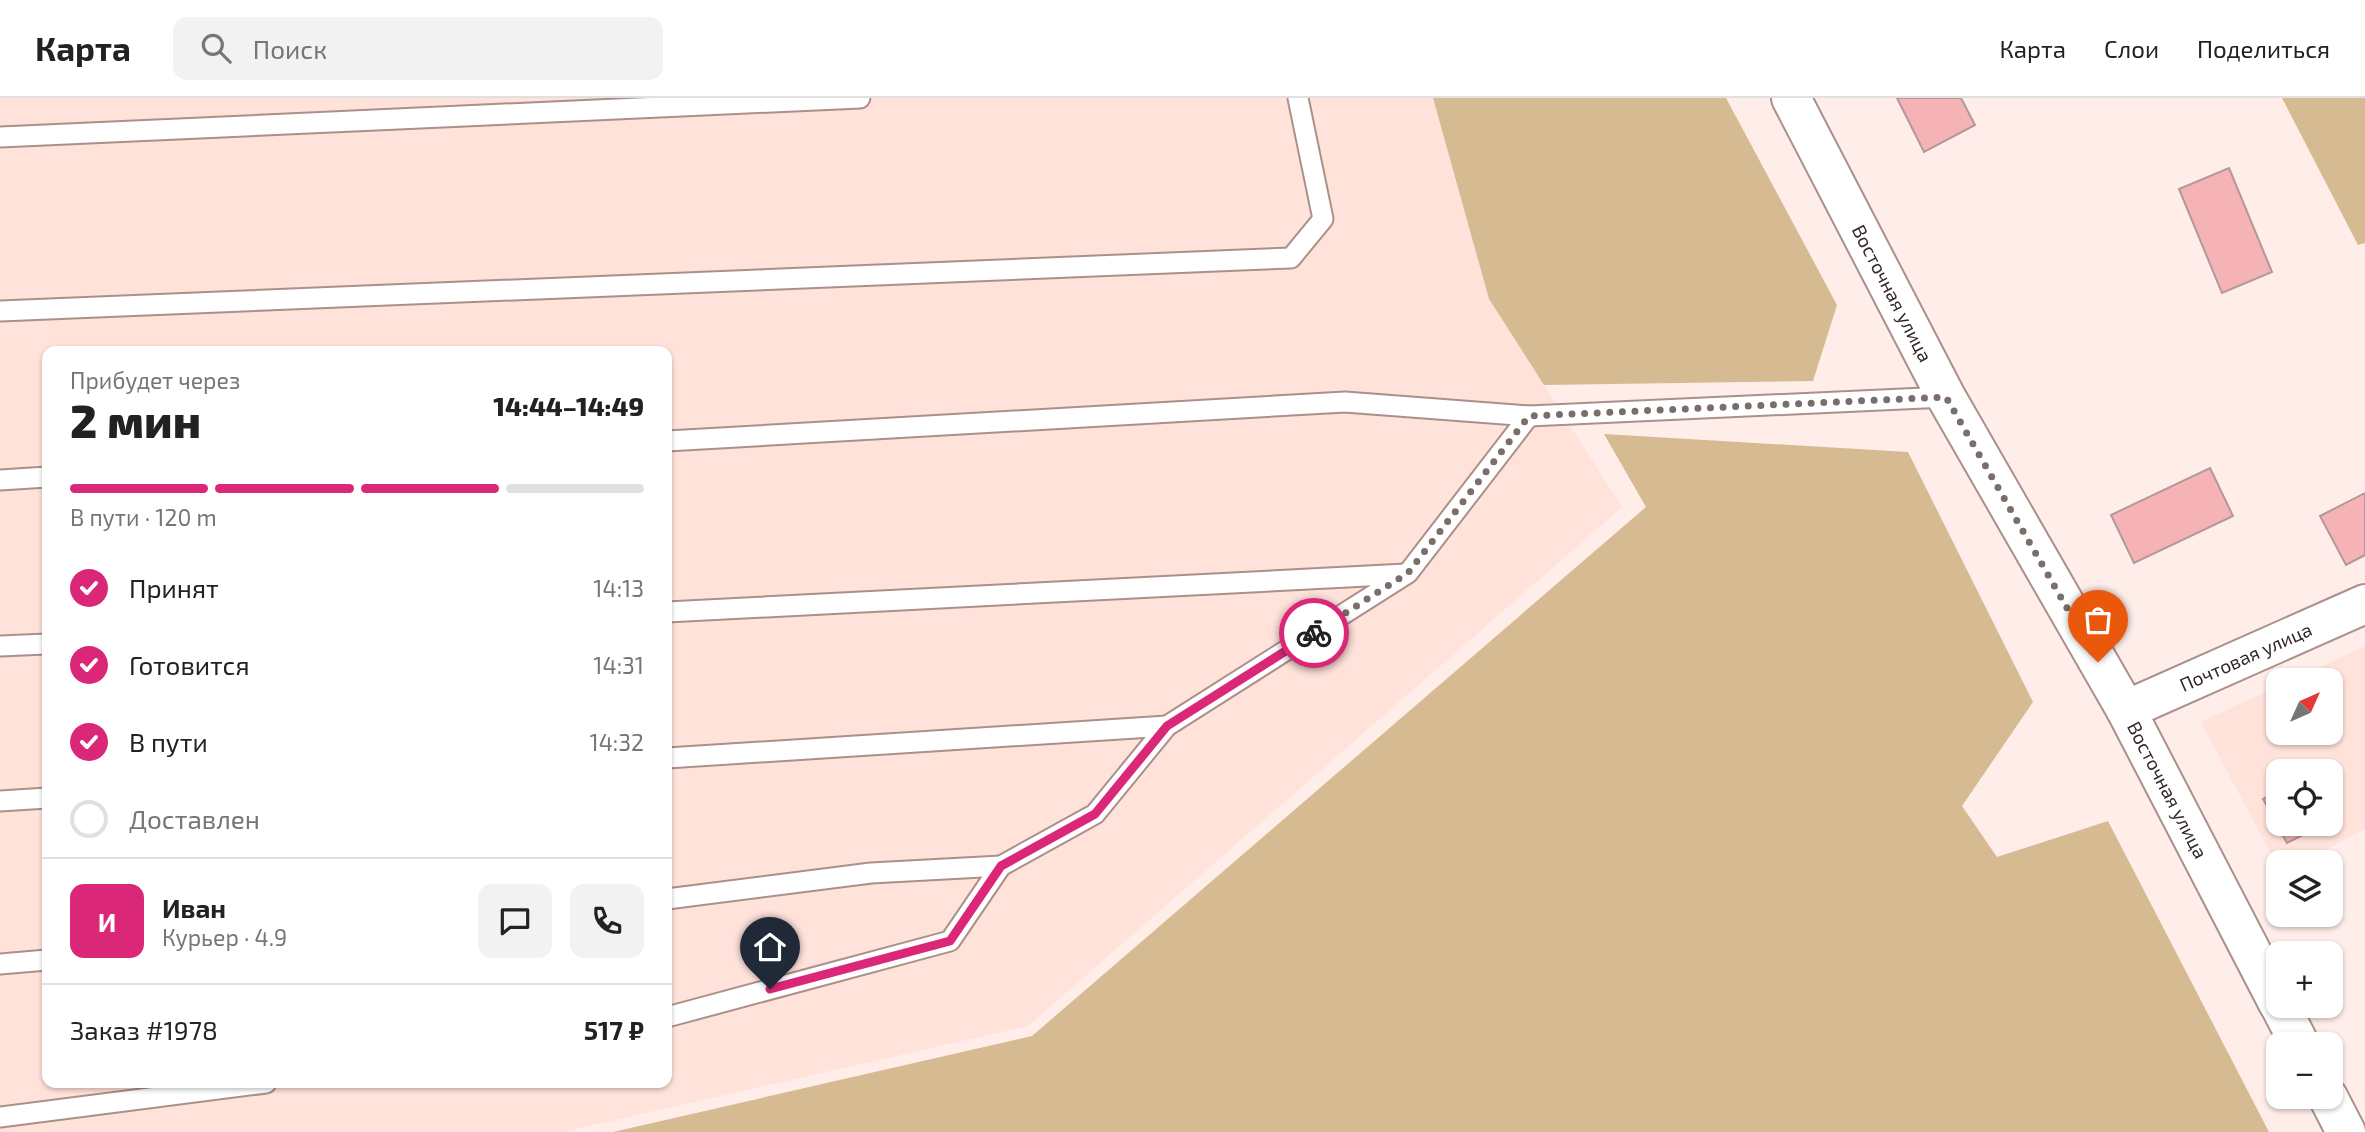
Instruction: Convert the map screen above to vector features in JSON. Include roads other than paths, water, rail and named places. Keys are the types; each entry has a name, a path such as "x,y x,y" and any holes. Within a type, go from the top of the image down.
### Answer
{"street":[{"name":"Восточная улица","path":"1791,98 1946,397 2126,710 2266,980"},
{"name":"Почтовая улица","path":"2126,710 2365,604"},
{"path":"2334,1109 2346,1132"}],"lane":[{"path":"0,137 860,98"},
{"path":"0,311 1291,258 1323,219 1298,98"},
{"path":"672,441 1345,402 1529,416 1946,397"},
{"path":"672,899 871,873 1001,866 1095,814 1167,726 1408,573 1529,416"},
{"path":"0,480 42,477"},
{"path":"672,612 1408,573"},
{"path":"0,646 42,643"},
{"path":"672,758 1167,726"},
{"path":"0,801 42,798"},
{"path":"672,1016 950,941 1001,866"},
{"path":"0,964 42,960"},
{"path":"0,1117 227,1088"}]}
